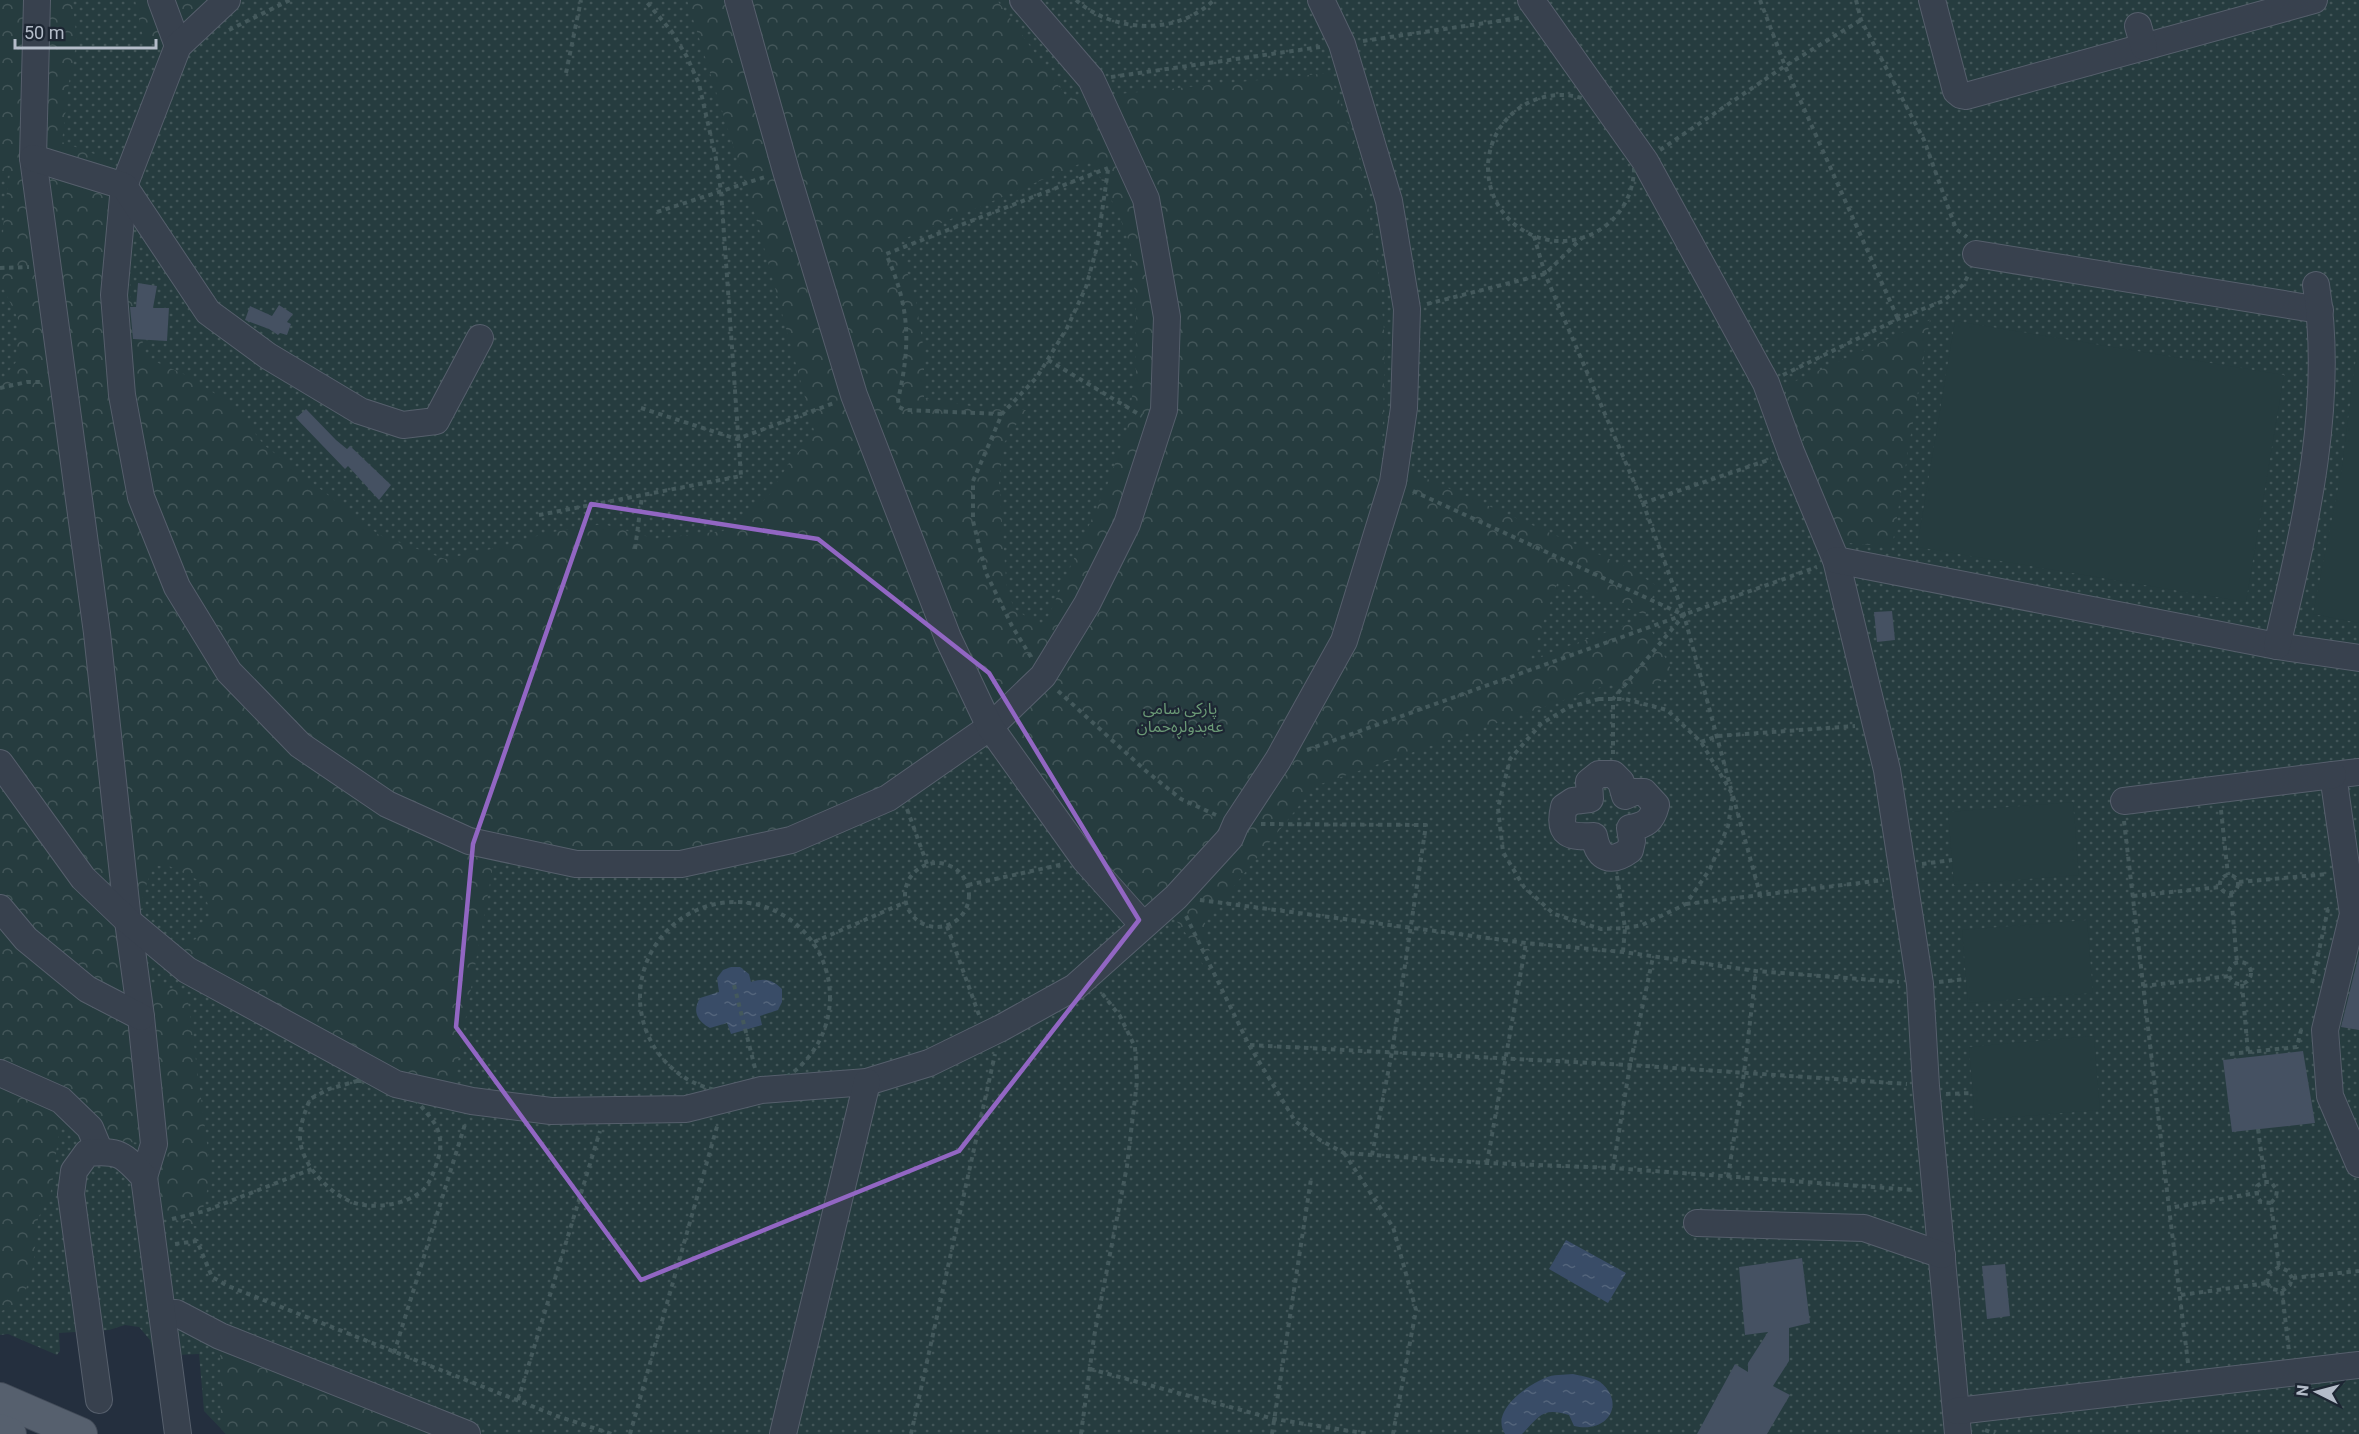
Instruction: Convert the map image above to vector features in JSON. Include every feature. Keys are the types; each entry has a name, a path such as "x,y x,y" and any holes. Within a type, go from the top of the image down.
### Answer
{"main road":[{"path":"0,1399 81,1434"},
{"path":"0,1430 10,1434"}],"street":[{"path":"37,0 33,158 97,633 128,921 141,1017 154,1144 144,1177 178,1434"},
{"path":"161,0 178,46"},
{"path":"227,0 178,46 124,186 114,295 122,396 141,497 177,587 229,672 300,745 387,804 469,841 576,864 681,864 790,840 888,798 990,727 1042,676 1087,604 1127,524 1164,410 1167,317 1146,199 1091,79 1023,0"},
{"path":"738,0 786,171 854,395 948,638 990,727 1085,860 1143,925"},
{"path":"0,763 83,878 128,921 187,970 396,1084 472,1101 550,1111 686,1109 761,1090 867,1083 929,1064 1075,987 1176,897 1230,838 1236,824 1278,760 1344,641 1393,482 1404,408 1407,309 1389,201 1342,44 1321,0"},
{"path":"1531,0 1645,161 1766,383 1791,452 1836,560 1874,725 1887,770 1920,984 1926,1086 1957,1423 2190,1384 2359,1365"},
{"path":"1932,0 1956,91 1966,96 2141,37 2314,0"},
{"path":"33,158 124,186 208,312 268,356 360,411 403,424 436,421 480,338"},
{"path":"1976,254 2318,298 2323,343 2314,460 2298,560 2277,646"},
{"path":"1836,560 2277,646 2359,658"},
{"path":"2128,800 2359,772"},
{"path":"1599,774 1613,774 1621,782 1625,796 1634,792 1644,792 1656,805 1653,817 1646,825 1630,828 1632,841 1630,849 1618,858 1610,858 1596,847 1594,836 1574,837 1565,831 1561,820 1564,807 1573,801 1590,799 1589,782 1599,774"},
{"path":"2333,775 2353,914 2325,1030 2330,1096 2359,1164"},
{"path":"0,909 26,939 87,989 141,1017"},
{"path":"0,1073 61,1100 90,1128 100,1152"},
{"path":"783,1434 867,1083"},
{"path":"99,1400 71,1194 74,1171 87,1153 100,1152 126,1157 144,1177"},
{"path":"1697,1223 1864,1227 1942,1255"},
{"path":"162,1313 176,1312 220,1336 467,1434"}],"path":[{"path":"218,34 249,22 290,0"},
{"path":"566,73 581,0"},
{"path":"539,515 741,476 721,191 716,159 699,84 687,57 672,32 645,0"},
{"path":"1076,0 1095,14 1114,22 1134,26 1155,26 1175,22 1194,14 1214,0"},
{"path":"1761,0 1785,66 1898,319"},
{"path":"1766,383 1898,319 1942,301 1963,285 1974,266 1976,254 1969,238 1956,229 1924,140 1861,20 1856,0"},
{"path":"1407,309 1545,274 1582,238 1605,226 1611,220 1622,207 1645,161 1785,66 1861,20"},
{"path":"1582,238 1558,242 1534,236 1512,223 1497,204 1488,181 1488,156 1496,132 1512,112 1533,99 1557,94 1581,97 1604,108 1621,126 1630,144 1634,164 1632,184"},
{"path":"1109,161 1097,247 1086,287 1067,328 1048,360 1024,392 1002,414 973,481 973,521 986,573 1012,626 1042,676 1146,771 1181,799 1236,824 1426,825 1392,1052 1372,1155"},
{"path":"1002,414 904,410 899,407 898,400 908,353 907,329 903,300 886,254 1108,168"},
{"path":"657,212 786,171"},
{"path":"1534,236 1545,274 1642,503 1684,615 1760,894"},
{"path":"1048,360 1158,425"},
{"path":"0,388 27,382 63,382"},
{"path":"641,408 737,439 854,395"},
{"path":"1642,503 1791,452"},
{"path":"1393,482 1684,615"},
{"path":"635,549 642,496"},
{"path":"1278,760 1836,560"},
{"path":"1613,774 1613,699 1684,615"},
{"path":"1701,742 1718,736 1874,725"},
{"path":"2218,789 2228,875"},
{"path":"900,790 927,864"},
{"path":"2128,800 2124,815 2190,1384"},
{"path":"1614,858 1625,928 1623,952"},
{"path":"968,885 1085,860"},
{"path":"1686,904 1901,872 1952,860"},
{"path":"937,863 956,869 968,885 969,905 957,922 937,928 917,921 910,912 906,902 907,883 919,868 927,864 937,863"},
{"path":"2239,882 2347,873"},
{"path":"2220,887 2222,877 2228,875 2234,876 2239,882"},
{"path":"2220,887 2226,893 2231,893 2237,890 2239,882"},
{"path":"2133,896 2220,887"},
{"path":"2231,893 2237,963"},
{"path":"1176,897 1526,943 1623,952 1756,970 1920,984"},
{"path":"1176,897 1249,1045 1295,1121 1320,1140 1344,1153 1487,1163 1612,1168 1936,1192"},
{"path":"731,901 763,905 792,919 814,942 827,970 831,1000 825,1030 811,1057 789,1077 761,1090 729,1093 698,1086 671,1068 651,1043 641,1012 641,980 652,950 673,925 700,908 731,901"},
{"path":"814,942 906,902"},
{"path":"2310,989 2328,909 2353,914"},
{"path":"911,1434 993,1031 947,926"},
{"path":"1487,1163 1526,943"},
{"path":"1612,1168 1630,1065 1653,957"},
{"path":"2237,963 2244,963 2251,971 2250,978 2242,984 2235,983 2230,975 2231,967 2237,963"},
{"path":"1728,1177 1744,1073 1756,970"},
{"path":"2143,986 2230,975"},
{"path":"1081,1434 1094,1337 1127,1166 1137,1081 1135,1047 1120,1016 1087,976"},
{"path":"2242,984 2248,1053"},
{"path":"735,985 761,1090"},
{"path":"2230,1054 2297,1047 2302,1024"},
{"path":"1249,1045 1630,1065 1926,1086"},
{"path":"357,1081 396,1084 415,1099 436,1125 441,1147 435,1170 422,1191 404,1200 378,1207 353,1203 336,1194 321,1181 312,1169 307,1164 299,1140 302,1120 310,1098 329,1089 357,1081"},
{"path":"630,1434 724,1099"},
{"path":"394,1353 472,1101"},
{"path":"518,1400 607,1110"},
{"path":"2258,1129 2265,1182"},
{"path":"1344,1153 1393,1227 1416,1310 1393,1434"},
{"path":"172,1219 205,1211 312,1169"},
{"path":"1272,1434 1311,1179"},
{"path":"2271,1203 2261,1202 2256,1193 2258,1186 2265,1182 2274,1184 2277,1190 2276,1197 2271,1203 2279,1267"},
{"path":"2169,1208 2256,1193"},
{"path":"153,1247 197,1241 212,1277 228,1286 394,1353 612,1434"},
{"path":"2267,1283 2272,1289 2282,1291 2290,1285 2292,1278 2288,1271 2279,1267"},
{"path":"2267,1283 2269,1274 2279,1267"},
{"path":"2292,1278 2359,1271"},
{"path":"2181,1295 2267,1283"},
{"path":"2282,1291 2291,1372"},
{"path":"1090,1369 1274,1419 1369,1434"}],"highlighted area":[{"path":"591,504 818,539 989,673 1139,920 959,1151 641,1280 456,1027 473,844"}],"green space":[{"name":"پارکی سامی عەبدولڕەحمان","path":"0,0 2359,0 2359,1434 226,1434 204,1411 199,1354 154,1356 150,1340 139,1327 125,1325 109,1330 59,1333 60,1351 57,1355 8,1334 0,1335"},
{"path":"0,0 72,0 77,40 69,82 62,142 113,161 129,205 130,295 147,358 188,376 235,407 264,445 379,535 445,559 496,548 547,533 603,524 656,539 723,531 768,497 791,460 815,434 756,218 687,0 997,0 1068,99 1329,73 1358,150 1377,258 1385,340 1382,459 1625,566 1657,586 1645,615 1558,581 1530,660 1645,618 1671,669 1651,692 1610,684 1315,786 1205,922 1207,944 1212,956 1204,967 1187,935 1164,908 1143,925 990,727 841,808 782,834 685,853 562,852 498,838 453,1089 403,1076 189,963 179,946 196,939 211,912 198,880 169,866 152,866 142,900 143,980 187,993 211,1173 199,1227 163,1216 154,1144 94,1139 60,1125 50,1197 38,1218 33,1267 23,1299 0,1312 0,382 16,362 18,319 0,281 0,240 3,235 4,210 10,174 0,172","holes":["1091,159 1119,215 1130,245 1136,305 1136,371 1127,429 1108,483 1043,628 1015,609 1007,592 999,481 1004,443 1026,410 988,409 924,398 924,351 915,296 897,242"]},
{"path":"135,0 227,0 178,46 152,3 162,46 144,42"},
{"path":"1930,320 1892,547 1839,542 1783,414 1787,385"},
{"path":"1955,321 2284,375 2246,602 1917,547"},
{"path":"2359,334 2359,623 2313,614 2341,474"},
{"path":"2073,802 2079,875 1954,885 1948,812"},
{"path":"2087,920 2093,993 1968,1003 1962,930"},
{"path":"2094,1036 2100,1110 1975,1120 1969,1047"},
{"path":"220,1336 475,1434 226,1434 221,1429"}],"water":[{"path":"740,967 749,974 751,982 764,980 775,983 782,989 782,1002 778,1010 760,1016 762,1025 731,1034 727,1023 710,1028 702,1022 697,1015 696,1007 700,998 719,992 717,978 723,970"},
{"path":"1566,1240 1626,1273 1608,1303 1549,1269"},
{"path":"1573,1374 1600,1382 1608,1390 1612,1398 1612,1407 1610,1415 1604,1421 1586,1427 1574,1426 1569,1415 1553,1412 1542,1415 1522,1434 1505,1434 1502,1417 1512,1400 1529,1387 1548,1377"}],"building":[{"path":"138,283 157,286 153,308 169,308 167,341 133,339 130,307 136,307"},
{"path":"279,305 293,314 287,322 291,324 287,335 280,333 278,335 245,320 250,306 272,316"},
{"path":"306,409 336,440 347,449 350,446 391,485 379,500 348,466 345,469 296,418"},
{"path":"1892,611 1895,640 1877,642 1874,612"},
{"path":"2359,954 2359,1030 2341,1027"},
{"path":"2303,1051 2315,1123 2232,1132 2223,1060"},
{"path":"1802,1258 1810,1323 1789,1328 1789,1361 1773,1386 1790,1395 1767,1434 1697,1434 1735,1364 1748,1372 1748,1363 1768,1332 1745,1335 1739,1267"},
{"path":"2005,1264 2010,1316 1987,1319 1982,1266"}]}
